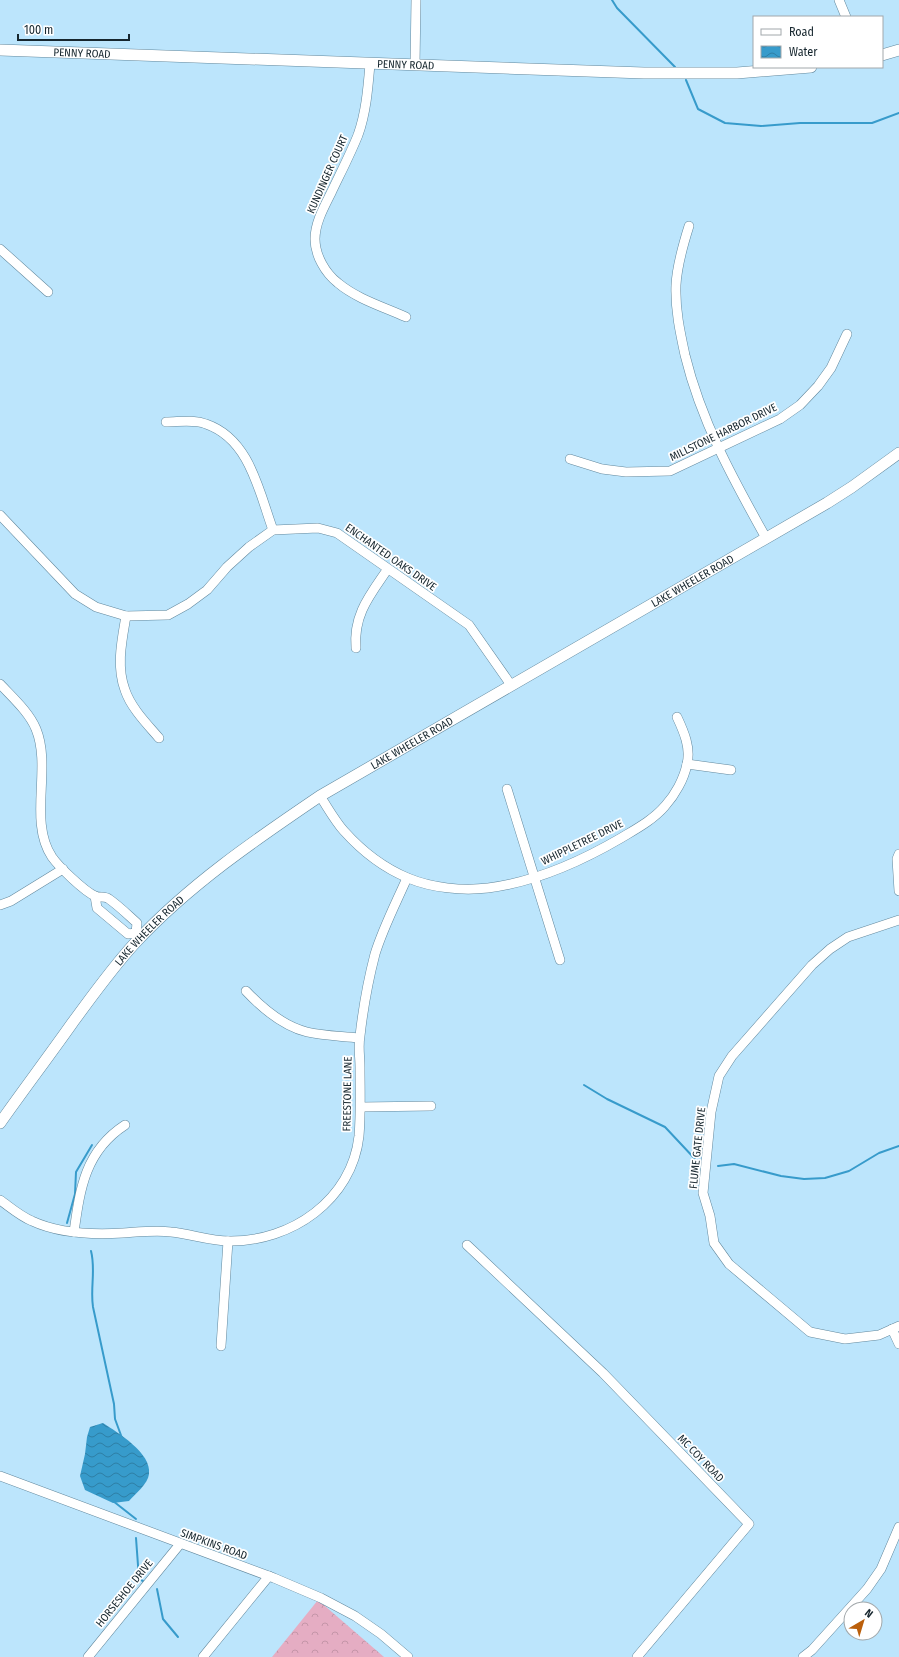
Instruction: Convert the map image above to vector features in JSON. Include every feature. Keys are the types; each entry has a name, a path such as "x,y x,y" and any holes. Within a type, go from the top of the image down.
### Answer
{"street":[{"path":"415,65 416,0"},
{"path":"839,0 846,16"},
{"name":"PENNY ROAD","path":"0,50 602,72 736,73 798,68"},
{"path":"883,55 899,50"},
{"name":"KUNDINGER COURT","path":"370,64 364,111 358,134 322,212 316,229 316,246 324,266 338,283 359,296 406,317"},
{"path":"689,226 680,254 676,285 677,314 680,336 697,396 718,449 737,487 766,538"},
{"path":"0,249 48,292"},
{"name":"MILLSTONE HARBOR DRIVE","path":"570,459 602,469 626,472 670,471 780,419 800,405 818,386 831,368 847,334"},
{"path":"0,515 75,594 96,607 126,616 168,615 188,604 207,590 227,567 249,546 273,530 251,468 241,449 224,433 206,424 187,421 166,422"},
{"name":"LAKE WHEELER ROAD","path":"0,1123 139,935 205,878 263,835 320,796 852,488 899,453"},
{"name":"ENCHANTED OAKS DRIVE","path":"273,530 318,528 336,533 469,625 511,685"},
{"path":"356,648 355,634 363,605 388,570"},
{"path":"126,616 121,648 120,670 125,691 139,714 159,738"},
{"path":"0,684 31,720 36,729 40,744 42,769 41,822 46,843 52,856 63,869 95,896 107,898 137,923 139,935 128,934 97,908 95,896"},
{"name":"WHIPPLETREE DRIVE","path":"320,796 344,830 360,846 379,862 407,878 432,885 472,889 488,888 534,878 609,845 652,818 665,807 675,793 687,764 688,751 684,732 677,717"},
{"path":"687,764 731,770"},
{"path":"507,789 560,960"},
{"path":"899,854 897,859 899,891"},
{"path":"0,905 11,901 63,869"},
{"name":"FREESTONE LANE","path":"0,1200 31,1220 54,1229 97,1234 170,1232 228,1241 264,1238 279,1234 304,1222 324,1205 341,1185 356,1154 361,1107 359,1038 370,976 376,953 388,920 407,878"},
{"name":"FLUME GATE DRIVE","path":"896,1328 879,1335 845,1339 810,1332 730,1264 714,1243 710,1216 703,1193 711,1112 719,1076 732,1056 812,965 830,949 848,937 899,920"},
{"path":"246,991 270,1014 285,1023 306,1032 359,1038"},
{"path":"361,1107 431,1106"},
{"path":"74,1232 80,1192 89,1166 99,1149 113,1132 125,1125"},
{"path":"221,1346 228,1241"},
{"name":"MC COY ROAD","path":"467,1245 603,1373 749,1524 637,1657"},
{"path":"896,1328 899,1344"},
{"name":"SIMPKINS ROAD","path":"0,1476 269,1576 321,1598 355,1616 381,1634 408,1657"},
{"path":"803,1657 812,1650 867,1589 881,1569 899,1527"},
{"name":"HORSESHOE DRIVE","path":"88,1657 180,1544"},
{"path":"203,1657 269,1576"}],"green space":[{"path":"318,1600 384,1657 272,1657"}],"water":[{"path":"103,1423 133,1444 140,1451 148,1466 148,1478 141,1489 129,1501 113,1503 85,1490 80,1476 90,1427"}],"waterway":[{"path":"612,0 617,8 675,67"},
{"path":"686,80 698,109 725,123 761,126 800,123 872,123 899,113"},
{"path":"584,1085 607,1099 665,1127 695,1159"},
{"path":"67,1223 75,1194 76,1172 92,1145"},
{"path":"718,1166 734,1164 781,1176 804,1179 825,1178 849,1171 879,1153 899,1146"},
{"path":"91,1251 93,1265 93,1307 114,1404 115,1419 122,1438"},
{"path":"113,1501 136,1519"},
{"path":"136,1538 139,1579 143,1581"},
{"path":"157,1589 163,1619 178,1637"}]}
